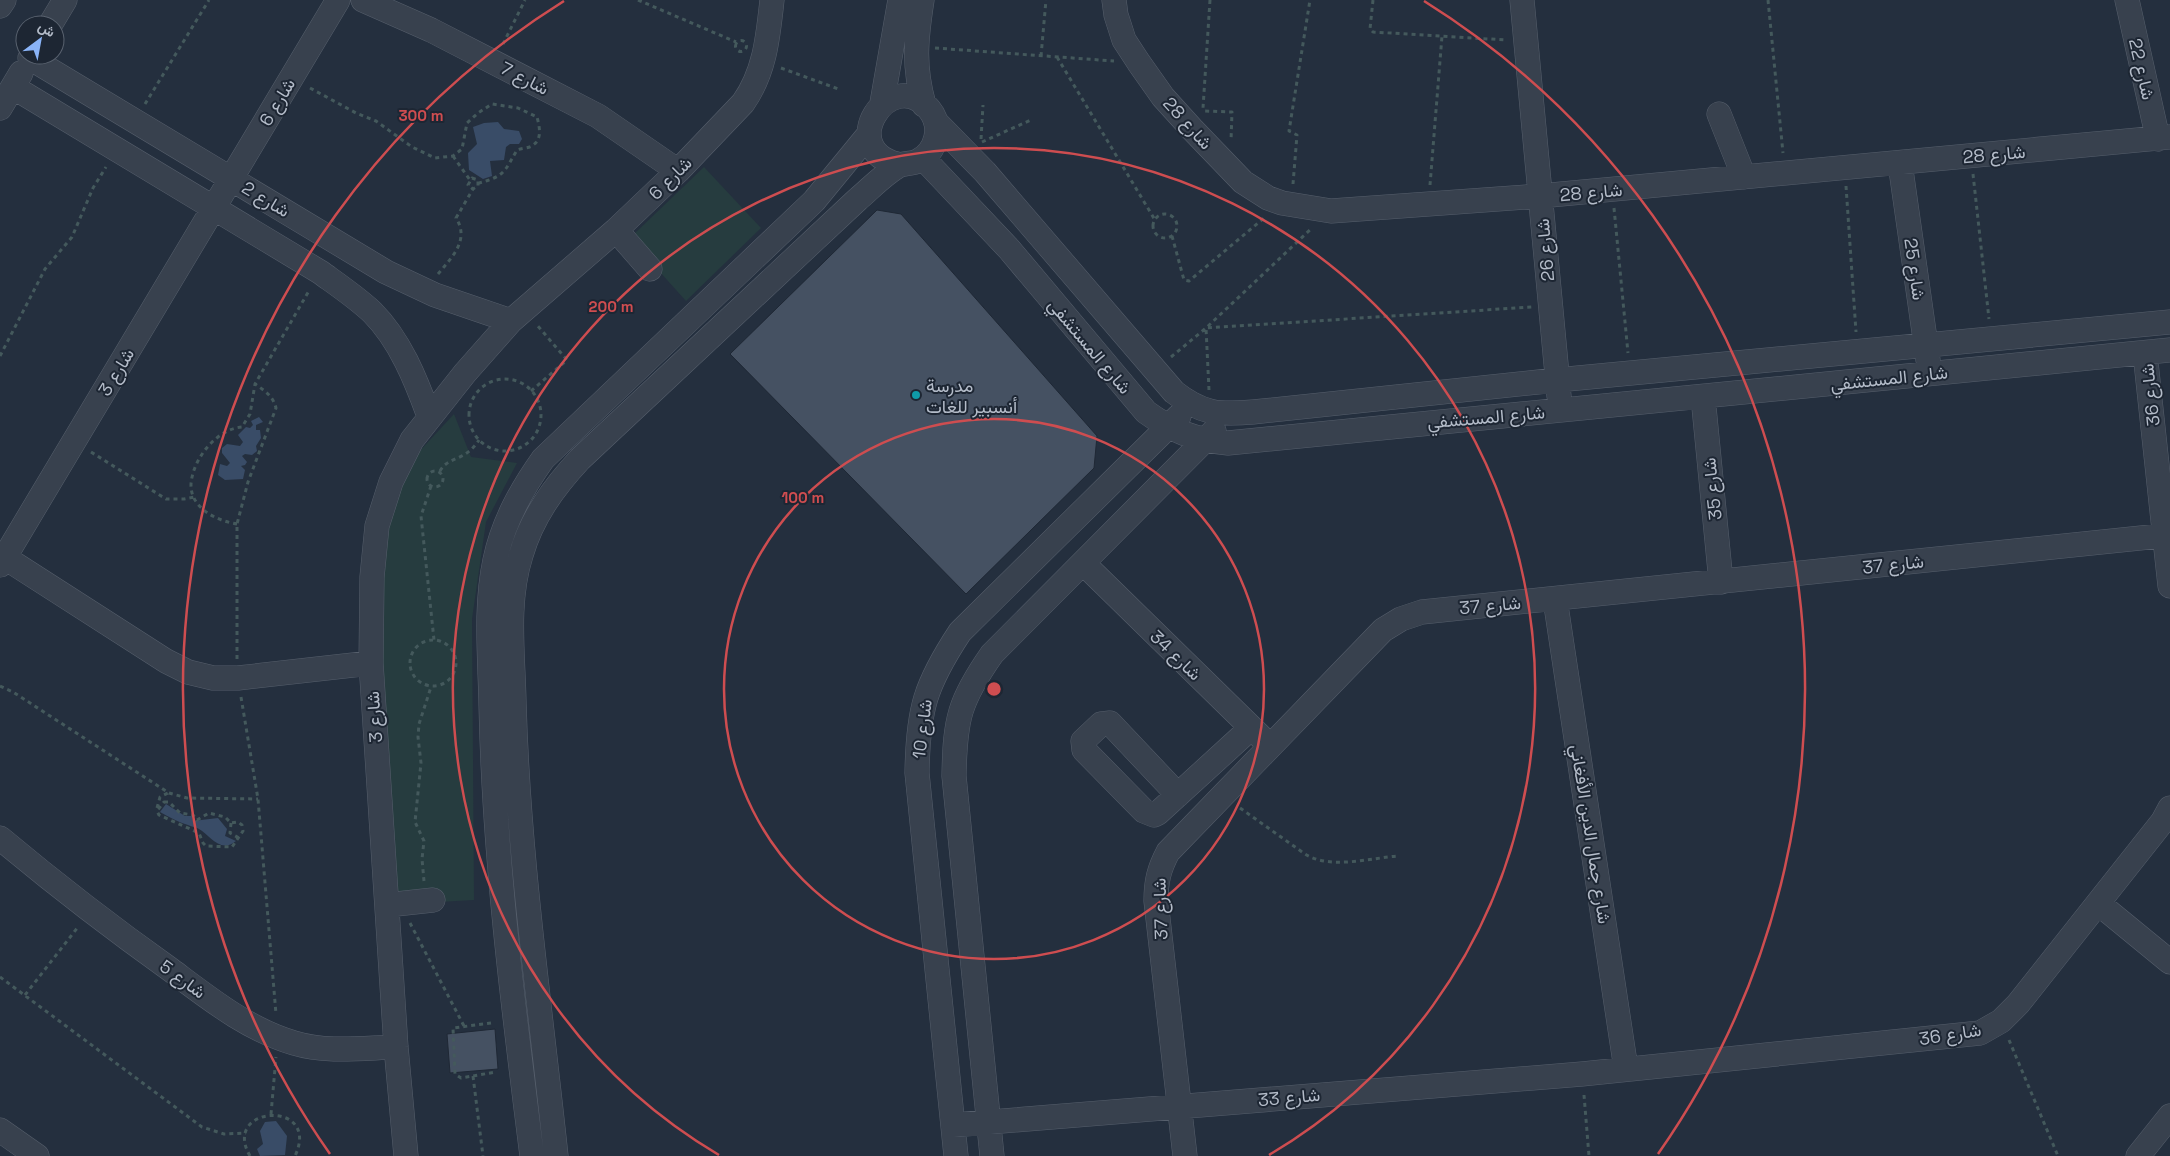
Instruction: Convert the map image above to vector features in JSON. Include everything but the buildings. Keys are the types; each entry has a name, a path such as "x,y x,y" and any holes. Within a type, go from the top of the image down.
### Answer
{"street":[{"path":"0,6 4,0"},
{"path":"56,15 65,0"},
{"name":"شارع 6","path":"231,179 338,0"},
{"name":"شارع 7","path":"363,0 431,30 598,116 678,171"},
{"name":"شارع 6","path":"518,315 616,230 678,171 743,103 751,91 764,62 772,0"},
{"path":"882,104 899,97 908,97 930,113 936,138 929,152 923,158 900,165 883,158 871,144 869,134 872,117 882,104 900,0"},
{"name":"شارع المستشفي","path":"922,0 916,46 917,81 930,113 985,172 1174,392 1211,410 1557,380 2170,322"},
{"name":"شارع 28","path":"1114,0 1116,15 1124,40 1163,97 1243,182 1268,198 1286,204 1331,211 1612,190 2164,138"},
{"name":"شارع 26","path":"1522,0 1560,410"},
{"name":"شارع 22","path":"2127,0 2164,138"},
{"path":"0,108 26,65"},
{"name":"شارع 2","path":"44,65 386,272 425,290 518,315"},
{"name":"شارع 2","path":"13,87 320,272 353,295 373,314 391,337 419,388 429,416"},
{"path":"1719,114 1744,177"},
{"path":"556,1156 516,915 492,754 490,607 495,560 502,532 513,506 527,481 563,438 814,201 869,134"},
{"name":"شارع المستشفي","path":"923,158 1009,249 1146,412 1167,427 1204,441 1228,443 2170,350"},
{"name":"شارع 25","path":"1900,163 1930,374"},
{"path":"532,1156 516,915 516,752 511,611 520,555 544,503 560,480 837,218 900,165"},
{"name":"شارع 3","path":"2,561 231,179"},
{"path":"616,230 650,269"},
{"name":"شارع 3","path":"406,1156 396,1046 394,904 370,663 372,577 377,526 391,482 412,440 429,416 518,315"},
{"name":"شارع 36","path":"2145,353 2167,536 2170,586"},
{"name":"شارع 35","path":"1703,397 1721,582"},
{"name":"شارع 10","path":"956,1156 917,773 918,736 924,698 939,663 960,632 1167,427 1211,410"},
{"name":"شارع 10","path":"992,1156 957,810 955,743 959,712 973,681 992,654 1204,441 1211,410"},
{"name":"شارع 34","path":"1070,523 1091,555 1251,728 1270,746"},
{"name":"شارع 37","path":"1185,1156 1178,1106 1156,884 1160,867 1168,852 1383,630 1401,619 1422,612 2167,536"},
{"path":"2,561 166,661 196,674 213,678 238,678 370,663"},
{"path":"1031,562 1058,588"},
{"name":"شارع جمال الدين الأفغاني","path":"1555,599 1626,1068"},
{"path":"1178,795 1251,728"},
{"name":"شارع 36","path":"1626,1068 1980,1033 2001,1021 2018,1004 2162,821 2170,808"},
{"name":"شارع 5","path":"0,838 90,910 236,1018 295,1044 327,1049 396,1046"},
{"path":"394,904 430,901"},
{"path":"2098,903 2170,962"},
{"name":"شارع 33","path":"953,1125 1582,1074 1626,1068"},
{"path":"2138,1156 2170,1116"},
{"path":"0,1130 37,1156"}],"path":[{"path":"135,121 209,0"},
{"path":"494,62 525,0"},
{"path":"638,0 736,42"},
{"path":"1041,56 1046,0"},
{"path":"1210,0 1203,108 1205,111 1232,112 1230,168"},
{"path":"1172,236 1184,280 1189,281 1286,204 1297,135 1289,131 1310,0"},
{"path":"1373,0 1370,29 1373,32 1526,42"},
{"path":"1768,0 1785,174"},
{"path":"1429,204 1442,36"},
{"path":"916,46 1139,63"},
{"path":"1057,57 1155,220"},
{"path":"764,62 841,90"},
{"path":"292,78 356,113 376,121 412,147 436,158 454,156 462,149 467,123 492,104 518,108 537,117 540,127 538,139 533,146 517,150 504,172 492,180 478,183 457,212 456,218 462,230 456,250 425,290"},
{"path":"983,105 981,142 1034,119"},
{"path":"0,356 45,268 72,237 93,188 118,150"},
{"path":"454,156 470,180 468,185 473,189"},
{"path":"1971,156 1991,339"},
{"path":"1845,168 1857,352"},
{"path":"470,180 475,179 478,183"},
{"path":"1612,190 1630,373"},
{"path":"1155,370 1206,328 1331,211"},
{"path":"1163,214 1173,217 1177,227 1172,236 1167,238 1157,235 1153,225 1155,220 1163,214"},
{"path":"237,524 224,522 201,508 194,496 191,484 197,465 218,435 232,428 242,427 248,421 255,384 320,272"},
{"path":"1206,328 1550,305"},
{"path":"518,315 566,360 531,391"},
{"path":"1206,328 1211,410"},
{"path":"507,379 516,381 531,391 538,399 541,419 533,438 526,445 506,451 487,446 479,440 473,432 469,414 475,396 481,388 489,383 507,379"},
{"path":"255,384 266,391 274,400 276,408 248,482 237,524 238,678 258,799 278,1037 271,1114"},
{"path":"440,471 444,464 463,457 472,450 479,440"},
{"path":"74,441 166,499 184,499 194,496"},
{"path":"431,471 440,471 443,474 443,483 435,488 426,479 431,471"},
{"path":"431,486 421,516 434,640"},
{"path":"434,640 449,646 456,660 452,676 447,682 432,686 417,680 410,666 410,658 419,645 434,640"},
{"path":"0,686 13,692 169,793 187,798 258,799"},
{"path":"430,901 422,859 424,840 415,822 420,763 419,724 432,686"},
{"path":"169,793 158,801 157,811 159,815 199,833 203,843 209,847 232,847 243,832 243,827 238,822 232,823"},
{"path":"1223,796 1304,854 1316,860 1329,862 1398,856"},
{"path":"157,811 164,802 169,802 180,812 193,815 197,820 209,813 225,817 232,823"},
{"path":"232,823 230,833 239,838"},
{"path":"394,904 464,1026"},
{"path":"24,995 90,910"},
{"path":"0,977 202,1127 224,1134 246,1133"},
{"path":"2001,1021 2058,1156"},
{"path":"491,1023 454,1027 452,1030 455,1074 460,1078 496,1072"},
{"path":"1582,1074 1589,1156"},
{"path":"473,1076 483,1156"},
{"path":"250,1156 245,1142 246,1133 256,1119 271,1114 288,1118 298,1132 300,1140 295,1156"}],"green space":[{"path":"704,167 761,228 686,301 632,241 633,235"},
{"path":"454,414 471,457 517,463 486,522 472,619 474,900 387,905 371,663 391,482"}],"water":[{"path":"498,122 504,129 519,131 522,139 519,144 510,144 506,147 504,160 490,161 492,176 483,179 469,170 468,153 477,144 473,127 484,123"},
{"path":"259,417 263,422 256,425 256,430 260,430 261,438 256,446 257,451 252,455 245,454 242,456 247,462 241,466 245,470 243,479 225,480 218,475 220,464 227,466 230,463 222,453 222,448 227,444 240,446 243,442 238,435 246,427 250,428 253,425 251,421"},
{"path":"166,804 185,816 192,816 193,821 218,818 227,829 225,836 236,841 225,845 216,842 198,828 177,821 160,812"},
{"path":"276,1121 287,1136 285,1155 260,1156 257,1149 263,1144 260,1131 265,1122"}],"place":[{"name":"مدرسة أنسبير للغات","path":"916,395"}]}
